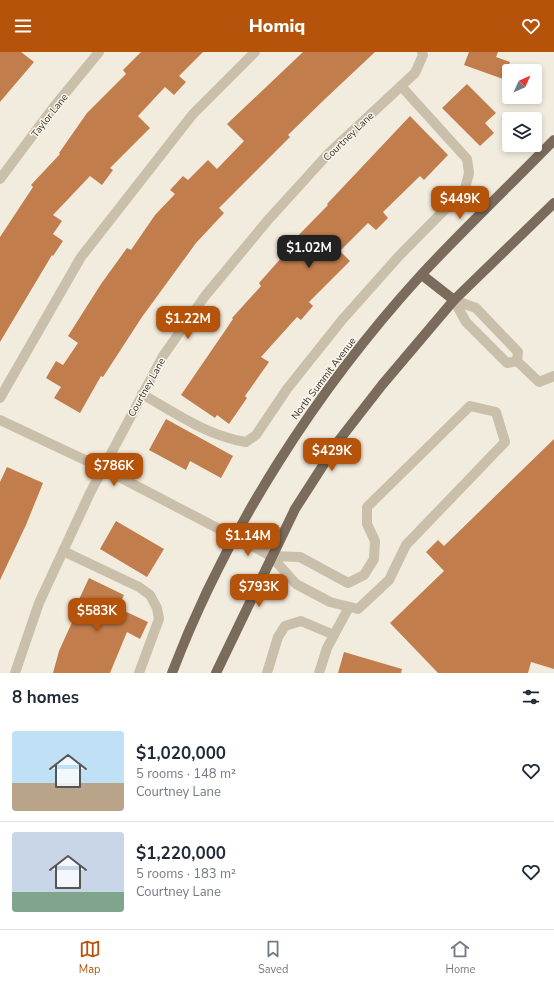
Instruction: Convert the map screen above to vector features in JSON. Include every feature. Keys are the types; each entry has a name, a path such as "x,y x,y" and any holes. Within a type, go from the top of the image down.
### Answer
{"main road":[{"name":"North Summit Avenue","path":"172,673 187,634 235,538 280,459 311,414 388,313 422,275 554,140"},
{"path":"216,673 271,556 295,510 340,439 382,385 454,300 554,203"},
{"path":"422,275 454,300"}],"street":[{"name":"Taylor Lane","path":"0,179 53,108 99,52"},
{"path":"0,398 81,257 193,114 255,52"},
{"name":"Courtney Lane","path":"15,673 39,603 102,468 164,356 205,296 268,220 328,154 415,73 422,54"},
{"path":"142,394 212,433 231,440 246,442 256,435 287,389 342,320 398,256 465,189 469,173 467,159 401,86"},
{"path":"454,300 466,322 507,363 517,361"},
{"path":"454,300 476,308 518,352 517,361"},
{"path":"517,361 539,382 554,376"},
{"path":"0,420 102,468 271,556 296,584 330,602 358,609 389,580 406,545 505,442 496,412 470,406 367,507 367,524 375,541 374,559 364,575 348,583 300,557 271,556"},
{"path":"63,551 138,587 150,595 157,608 159,619 139,673"},
{"path":"319,673 327,648 349,607"},
{"path":"267,673 278,637 285,626 301,621 334,635"}],"building":[{"path":"0,52 21,52 34,62 0,102"},
{"path":"141,52 203,52 179,76 186,82 174,95 165,87 138,116 150,128 110,168 113,170 102,185 90,176 53,215 62,221 53,234 63,241 53,256 52,255 0,342 0,237 33,187 31,185 60,154 59,153 87,113 126,74 123,70"},
{"path":"303,52 375,52 288,135 290,137 219,208 224,213 196,243 142,317 103,377 101,376 80,413 54,398 61,387 46,378 56,361 63,365 78,343 68,336 101,284 127,248 131,250 155,215 175,194 170,190 183,176 188,180 208,160 217,169 244,141 227,124"},
{"path":"469,52 498,52 496,57 510,62 509,64 502,64 502,79 464,65"},
{"path":"467,84 496,113 485,123 494,133 480,146 442,108"},
{"path":"410,116 448,155 424,180 420,176 383,212 388,218 376,230 368,223 340,251 350,261 309,302 313,306 301,320 297,317 261,357 269,362 245,396 247,398 229,424 217,415 215,418 181,395 233,319 232,318 261,286 259,283 290,248 288,246"},
{"path":"166,419 233,456 221,478 190,461 186,470 149,450"},
{"path":"554,439 554,669 531,662 528,673 438,673 390,623 444,571 426,552 438,540 444,546"},
{"path":"7,467 43,483 26,525 0,580 0,482"},
{"path":"116,521 164,549 147,577 100,549"},
{"path":"89,578 124,595 118,608 148,622 140,639 127,632 110,673 53,673 59,651 78,609 75,608"},
{"path":"344,652 402,669 401,673 338,673"}]}
